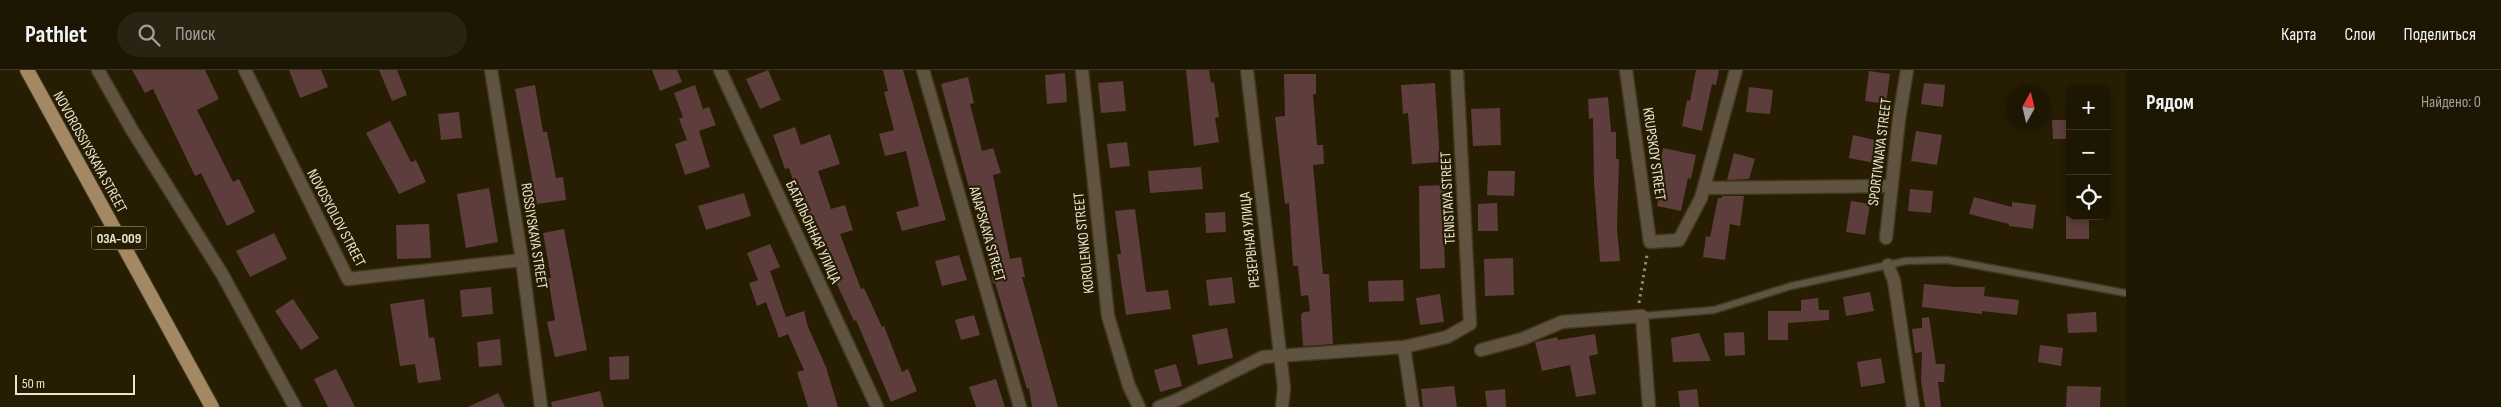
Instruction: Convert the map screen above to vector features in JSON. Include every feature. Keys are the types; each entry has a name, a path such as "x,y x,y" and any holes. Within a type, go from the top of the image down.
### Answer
{"main road":[{"name":"NOVOROSSIYSKAYA STREET","path":"27,70 212,407"}],"street":[{"path":"98,70 132,130 222,274 295,407"},
{"name":"NOVOSYOLOV STREET","path":"246,70 348,279 522,260"},
{"name":"ROSSIYSKAYA STREET","path":"491,70 522,260 541,407"},
{"name":"БАТАЛЬОННАЯ УЛИЦА","path":"720,70 877,407"},
{"name":"ANAPSKAYA STREET","path":"923,70 1020,407"},
{"name":"KOROLENKO STREET","path":"1082,70 1108,316 1129,386 1139,407"},
{"name":"РЕЗЕРВНАЯ УЛИЦА","path":"1247,70 1284,388 1282,407"},
{"name":"TENISTAYA STREET","path":"1404,347 1447,337 1470,324 1457,70"},
{"name":"KRUPSKOY STREET","path":"1626,70 1650,242"},
{"path":"1650,242 1679,240 1704,188 1736,70"},
{"name":"SPORTIVNAYA STREET","path":"1886,238 1907,70"},
{"path":"1704,188 1892,186"},
{"path":"1888,265 1894,281 1913,407"},
{"path":"1481,350 1522,340 1562,322 1639,316 1650,407"},
{"path":"1159,407 1263,357 1404,347 1413,407"}],"lane":[{"path":"1639,316 1714,310 1791,286 1888,265 1926,259 1947,260 2126,293"}],"path":[{"path":"1639,316 1650,242"}],"building":[{"path":"132,70 205,70 219,99 197,110 233,182 239,179 255,212 227,226 201,173 195,176 153,89 145,93"},
{"path":"289,70 321,70 328,87 300,98"},
{"path":"379,70 397,70 407,95 392,101"},
{"path":"652,70 677,70 682,82 660,91"},
{"path":"768,70 781,100 760,109 746,79"},
{"path":"883,70 903,70 946,220 902,231 896,212 919,206 906,151 885,156 879,134 894,130 884,92 888,91"},
{"path":"1186,70 1209,70 1211,83 1214,82 1219,117 1215,118 1219,142 1194,146"},
{"path":"1696,70 1719,70 1716,85 1712,84 1702,131 1682,126 1687,100 1690,101"},
{"path":"1869,71 1890,74 1886,104 1865,101"},
{"path":"1065,73 1067,102 1047,104 1045,75"},
{"path":"1284,74 1316,74 1316,94 1313,94 1317,145 1323,145 1324,164 1313,165 1323,274 1329,274 1333,344 1303,346 1301,317 1302,313 1310,311 1308,295 1301,296 1298,266 1293,266 1289,203 1285,204 1275,117 1285,116"},
{"path":"968,77 974,103 970,104 982,151 993,148 1001,173 993,175 1010,259 1021,257 1025,277 1022,277 1058,407 1032,407 1029,388 1027,389 995,283 993,283 979,209 975,210 941,84"},
{"path":"1123,81 1126,111 1101,113 1098,83"},
{"path":"1435,83 1440,162 1412,164 1408,113 1403,114 1401,85"},
{"path":"1924,83 1945,85 1943,107 1921,104"},
{"path":"535,85 543,132 547,132 556,178 563,177 566,200 537,204 515,89"},
{"path":"695,85 703,109 709,107 716,125 699,131 710,167 685,175 675,144 687,140 679,119 683,117 674,93"},
{"path":"1749,87 1773,90 1770,114 1746,112"},
{"path":"1608,97 1611,132 1616,132 1616,159 1619,159 1617,228 1620,261 1600,262 1594,182 1593,118 1589,119 1588,99"},
{"path":"1500,108 1501,145 1473,146 1471,109"},
{"path":"459,112 462,138 441,140 438,114"},
{"path":"2052,120 2066,120 2066,139 2053,139"},
{"path":"390,121 411,162 416,160 426,182 399,194 366,133"},
{"path":"795,127 801,145 830,134 840,164 818,171 831,209 845,205 853,230 840,234 861,289 864,288 882,327 884,326 902,372 908,369 917,391 891,402 856,320 854,321 835,280 821,240 813,243 789,168 785,169 773,135"},
{"path":"1916,131 1942,135 1937,165 1911,161"},
{"path":"1853,135 1879,141 1874,163 1849,158"},
{"path":"1127,142 1130,166 1110,168 1107,144"},
{"path":"1663,148 1696,155 1691,179 1688,178 1681,211 1657,206 1664,174 1658,172"},
{"path":"1734,153 1755,159 1749,179 1727,180"},
{"path":"1201,167 1203,189 1150,193 1148,171"},
{"path":"1488,171 1515,171 1514,196 1487,195"},
{"path":"1446,185 1447,214 1443,214 1445,268 1420,269 1419,186"},
{"path":"489,188 498,242 466,248 457,194"},
{"path":"1910,189 1933,191 1931,213 1908,211"},
{"path":"744,193 751,216 706,230 698,206"},
{"path":"1722,196 1744,196 1740,226 1730,224 1725,260 1703,257 1706,236 1710,237 1718,198 1722,198"},
{"path":"1974,197 2012,207 2012,202 2036,205 2033,229 2009,226 2009,224 1969,214"},
{"path":"1851,201 1870,204 1865,235 1846,232"},
{"path":"1497,203 1498,231 1478,231 1478,204"},
{"path":"1135,209 1146,292 1168,290 1171,309 1126,315 1117,254 1121,254 1115,211"},
{"path":"1225,212 1226,232 1206,233 1205,213"},
{"path":"2066,220 2089,220 2089,239 2066,239"},
{"path":"429,224 431,258 397,259 396,225"},
{"path":"564,229 587,350 555,357 547,322 555,320 548,278 551,278 543,233"},
{"path":"274,233 287,259 250,277 236,251"},
{"path":"770,244 780,267 770,271 786,317 804,311 808,327 826,367 838,407 808,407 797,372 804,370 788,334 779,338 766,302 757,306 749,283 758,280 747,253"},
{"path":"959,255 967,280 942,286 935,261"},
{"path":"1513,258 1514,295 1485,296 1484,259"},
{"path":"1232,277 1235,303 1209,306 1206,280"},
{"path":"1403,280 1404,301 1369,302 1368,281"},
{"path":"1924,284 1954,287 1985,287 1984,296 2019,300 2017,315 1982,311 1982,314 1922,307"},
{"path":"491,287 493,314 462,317 460,290"},
{"path":"1870,292 1874,311 1846,316 1843,297"},
{"path":"1440,294 1444,322 1420,325 1416,298"},
{"path":"1818,298 1819,310 1829,310 1829,320 1788,323 1788,340 1768,340 1768,311 1801,311 1801,300"},
{"path":"293,299 319,338 301,350 275,311"},
{"path":"424,299 429,338 434,337 441,380 418,383 415,364 400,366 390,304"},
{"path":"2096,312 2097,332 2068,333 2067,314"},
{"path":"974,315 980,335 961,340 955,320"},
{"path":"1929,317 1936,364 1945,364 1944,382 1938,382 1941,407 1925,407 1921,380 1922,352 1915,353 1912,329 1922,328 1922,318"},
{"path":"1227,328 1233,358 1198,365 1192,335"},
{"path":"1744,332 1745,355 1725,356 1724,333"},
{"path":"1699,333 1711,361 1673,362 1671,338"},
{"path":"1595,334 1598,354 1589,356 1596,394 1576,397 1570,365 1542,371 1535,342 1557,337 1558,340"},
{"path":"500,339 502,365 479,367 477,342"},
{"path":"2040,345 2063,348 2061,366 2038,362"},
{"path":"629,356 629,379 610,380 609,357"},
{"path":"1881,358 1885,383 1861,387 1857,362"},
{"path":"1176,364 1182,386 1160,392 1154,370"},
{"path":"336,369 355,407 328,407 314,379"},
{"path":"996,379 1005,407 976,407 969,387"},
{"path":"1454,386 1457,407 1423,407 1421,389"},
{"path":"2067,386 2101,387 2100,407 2066,407"},
{"path":"1505,389 1506,407 1487,407 1485,391"},
{"path":"1697,389 1699,407 1680,407 1678,391"},
{"path":"600,391 604,407 552,407 551,402"},
{"path":"498,393 505,407 468,407"}]}
